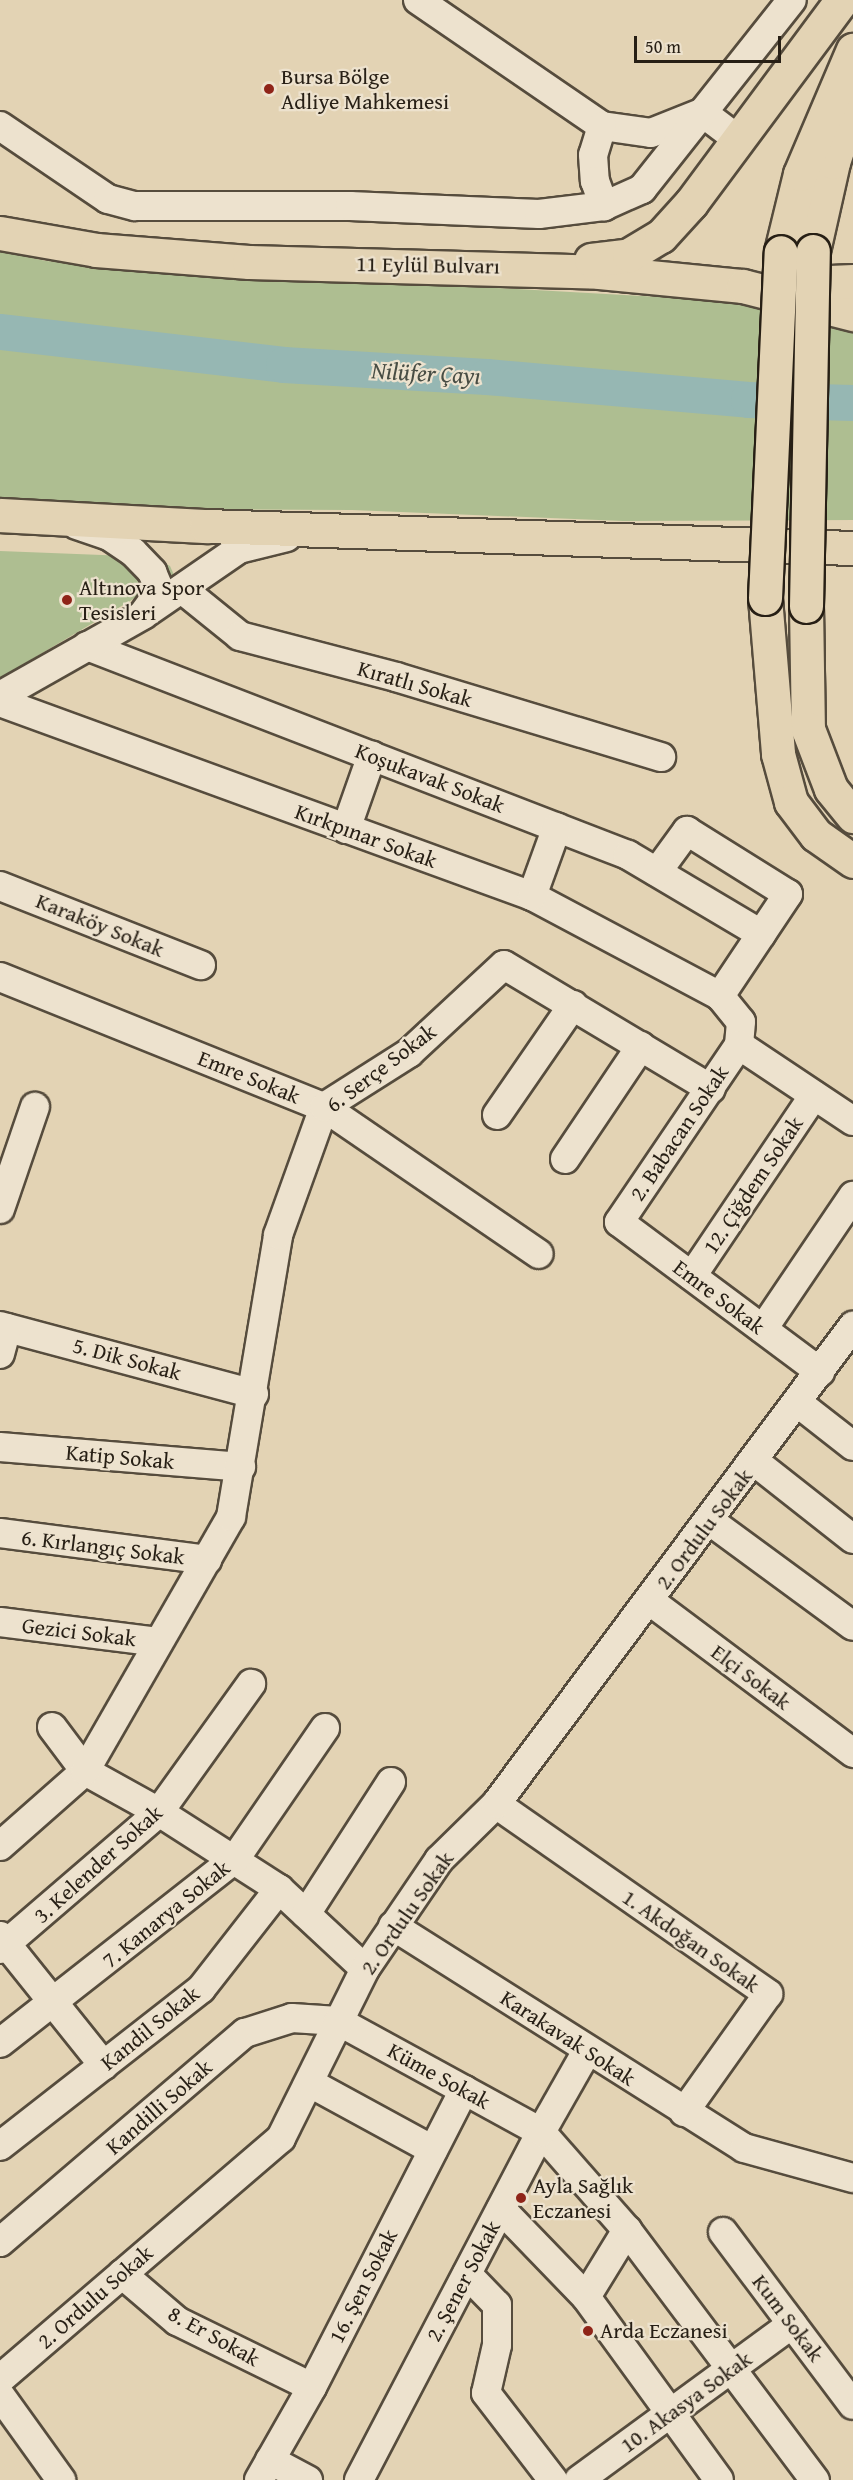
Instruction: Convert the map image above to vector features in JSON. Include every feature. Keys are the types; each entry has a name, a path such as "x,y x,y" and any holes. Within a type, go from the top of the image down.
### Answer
{"main road":[{"path":"545,267 629,255 661,236 691,203 736,138 842,0"},
{"path":"853,50 800,174 781,252 765,598 778,754 791,802 816,835 853,861"},
{"path":"853,103 833,162 813,251 806,606 808,729 831,789 853,816"},
{"name":"11 Eylül Bulvarı","path":"0,233 96,250 249,262 545,267 743,286 853,314"},
{"path":"743,286 853,281"},
{"path":"3,515 332,531 845,550"}],"street":[{"path":"418,0 602,126 651,134 703,113"},
{"path":"0,126 108,199 135,206 350,206 539,214 604,206 642,189 792,0"},
{"path":"703,113 736,138"},
{"path":"602,126 593,155 595,181 604,206"},
{"path":"3,515 87,526 133,552 152,572 160,591 158,598 143,615"},
{"path":"0,696 143,615 182,589 216,562 251,543 332,531"},
{"name":"Kıratlı Sokak","path":"182,589 240,636 396,677 661,757"},
{"name":"Koşukavak Sokak","path":"87,646 628,855 760,934"},
{"name":"Kırkpınar Sokak","path":"0,702 532,896 720,996 741,1022 739,1045"},
{"path":"346,829 372,755"},
{"path":"532,896 557,827"},
{"path":"657,872 687,831 788,894 720,996"},
{"name":"Karaköy Sokak","path":"0,886 201,965"},
{"name":"6. Serçe Sokak","path":"0,1845 85,1771 231,1517 254,1394 278,1235 324,1107 409,1053 504,965 711,1089"},
{"name":"Emre Sokak","path":"0,977 324,1107 539,1254"},
{"path":"497,1115 573,1005"},
{"path":"739,1045 853,1120"},
{"name":"2. Babacan Sokak","path":"619,1222 739,1045"},
{"path":"565,1158 641,1046"},
{"name":"12. Çiğdem Sokak","path":"692,1276 814,1095"},
{"path":"0,1209 35,1107"},
{"path":"763,1329 853,1196"},
{"name":"Emre Sokak","path":"619,1222 820,1372"},
{"name":"2. Ordulu Sokak","path":"0,2379 281,2138 365,1969 439,1860 496,1804 710,1521 853,1326"},
{"name":"5. Dik Sokak","path":"2,1336 254,1394"},
{"path":"798,1403 853,1446"},
{"name":"Katip Sokak","path":"0,1447 241,1467"},
{"path":"754,1461 853,1539"},
{"path":"710,1521 853,1626"},
{"name":"6. Kırlangıç Sokak","path":"0,1533 207,1560"},
{"name":"Elçi Sokak","path":"650,1601 853,1753"},
{"name":"Gezici Sokak","path":"0,1622 158,1642"},
{"name":"3. Kelender Sokak","path":"2,1943 159,1812 251,1684"},
{"path":"52,1727 85,1771 159,1812 279,1888 365,1969"},
{"name":"7. Kanarya Sokak","path":"0,2043 55,2004 235,1859 325,1728"},
{"path":"306,1914 391,1782"},
{"name":"1. Akdoğan Sokak","path":"496,1804 768,1994 684,2112"},
{"name":"Kandil Sokak","path":"0,2146 201,1989 279,1888"},
{"name":"Karakavak Sokak","path":"393,1926 587,2051 744,2148 853,2178"},
{"path":"2,1943 55,2004 104,2066"},
{"name":"Kandilli Sokak","path":"0,2242 245,2033 292,2018 338,2021"},
{"name":"Küme Sokak","path":"338,2021 541,2132 627,2230 814,2480"},
{"name":"2. Şener Sokak","path":"358,2480 541,2132 587,2051"},
{"path":"310,2083 433,2150"},
{"name":"16. Şen Sokak","path":"265,2470 312,2387 465,2090"},
{"path":"501,2209 586,2297 672,2412 719,2480"},
{"path":"586,2297 627,2230"},
{"name":"Kum Sokak","path":"723,2232 853,2405"},
{"name":"8. Er Sokak","path":"122,2274 177,2320 312,2387"},
{"path":"467,2274 497,2305 497,2345 486,2393 553,2480"},
{"name":"10. Akasya Sokak","path":"579,2480 792,2324"},
{"path":"0,2395 61,2480"},
{"path":"265,2470 308,2480"}],"green space":[{"path":"0,251 46,261 103,266 731,301 853,328 853,520 623,521 352,510 163,509 0,502"},
{"name":"Altınova Spor Tesisleri","path":"0,551 153,557 170,566 174,575 0,678"}],"waterway":[{"name":"Nilüfer Çayı","path":"0,332 284,365 487,377 749,400 853,403"}],"place":[{"name":"Bursa Bölge Adliye Mahkemesi","path":"269,89"},
{"name":"Altınova Spor Tesisleri","path":"67,600"},
{"name":"Ayla Sağlık Eczanesi","path":"521,2198"},
{"name":"Arda Eczanesi","path":"588,2331"}]}
